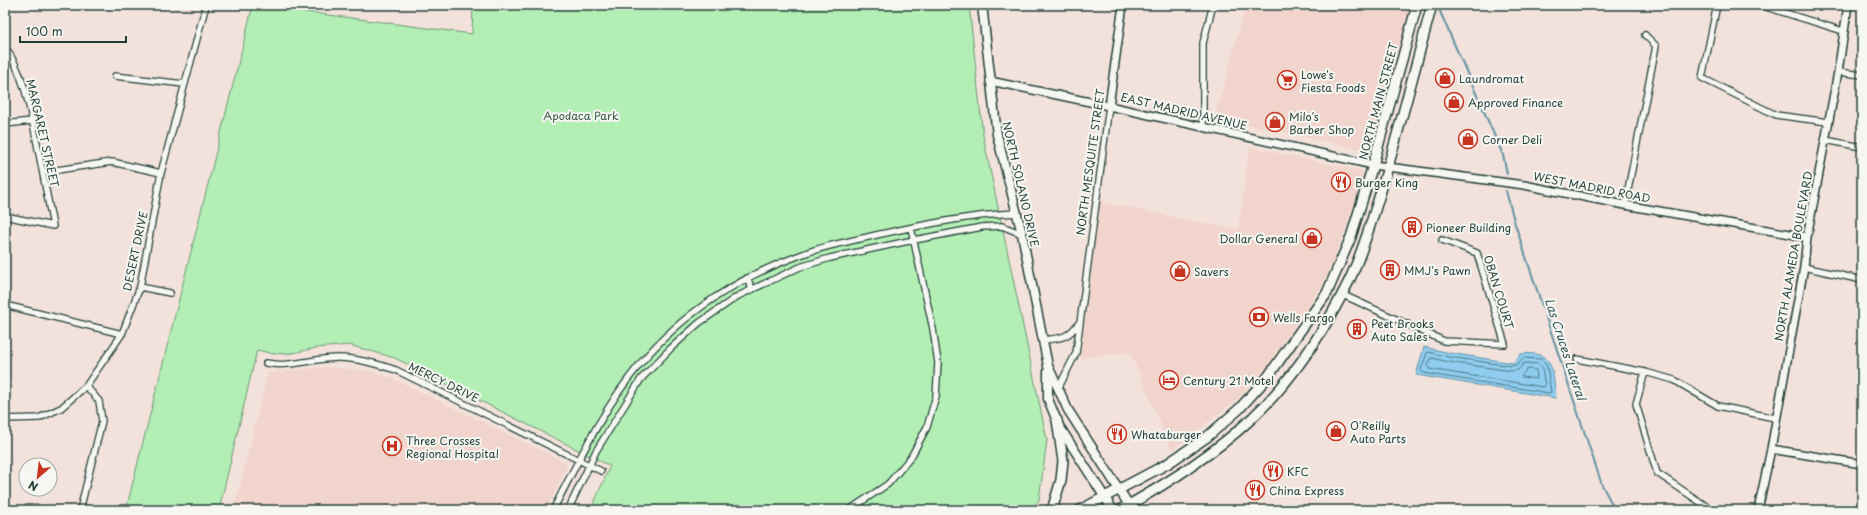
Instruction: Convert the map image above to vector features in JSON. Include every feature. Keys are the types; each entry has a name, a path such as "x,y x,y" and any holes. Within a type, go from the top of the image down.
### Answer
{"main road":[{"name":"NORTH SOLANO DRIVE","path":"982,5 997,135 1022,234 1048,366 1068,410 1130,507"},
{"name":"NORTH MAIN STREET","path":"1080,510 1167,464 1207,437 1239,409 1267,378 1327,293 1351,237 1373,165 1417,5"},
{"path":"1120,510 1130,507 1186,470 1250,420 1279,389 1305,355 1349,281 1365,241 1388,166 1432,5"},
{"path":"1407,42 1421,46"},
{"path":"1327,293 1341,294"},
{"name":"NORTH SOLANO DRIVE","path":"1048,366 1048,399 1057,420 1113,510"},
{"path":"1052,510 1061,480 1062,461 1057,420"}],"street":[{"name":"DESERT DRIVE","path":"5,419 39,418 61,408 86,386 122,334 140,287 161,173 206,5"},
{"name":"NORTH MESQUITE STREET","path":"1058,390 1076,353 1123,5"},
{"path":"1203,126 1203,43 1213,5"},
{"path":"1717,5 1702,78 1776,115 1828,122"},
{"path":"1760,5 1843,31"},
{"name":"NORTH ALAMEDA BOULEVARD","path":"1758,510 1771,449 1804,267 1807,237 1838,72 1848,5"},
{"path":"1625,205 1656,46 1645,35"},
{"name":"MARGARET STREET","path":"5,47 19,73 32,121 53,226 5,216"},
{"path":"1838,72 1862,75"},
{"path":"115,76 184,84"},
{"name":"EAST MADRID AVENUE","path":"990,81 1203,126 1373,165"},
{"path":"5,124 32,121"},
{"path":"1825,140 1862,147"},
{"path":"43,172 112,162 161,173"},
{"name":"WEST MADRID ROAD","path":"1373,165 1524,185 1625,205 1807,237"},
{"path":"554,510 578,459 619,392 640,364 653,350 697,309 747,278 804,253 969,216 1017,213"},
{"path":"568,510 590,464 616,418 641,379 698,323 733,299 752,289 806,266 915,240 994,226 1008,228 1022,234"},
{"path":"849,510 888,484 911,457 927,427 936,396 938,363 936,349 915,240 911,228"},
{"name":"OBAN COURT","path":"1341,294 1444,340 1505,344 1477,253 1442,240"},
{"path":"1804,267 1862,280"},
{"path":"747,278 752,289"},
{"path":"140,287 170,294"},
{"path":"5,305 122,334"},
{"path":"1042,340 1062,339 1071,333 1079,323"},
{"path":"653,350 661,358"},
{"name":"MERCY DRIVE","path":"266,363 285,365 339,358 380,365 396,370 590,464 601,471"},
{"path":"1577,359 1645,372 1674,380 1718,406 1776,418"},
{"path":"1645,372 1636,404 1657,473 1712,510"},
{"path":"80,510 102,421 99,401 86,386"},
{"path":"1771,449 1862,464"}],"shaded area":[{"path":"1246,5 1414,5 1372,152 1215,117"},
{"path":"1250,147 1362,171 1364,178 1335,257 1323,284 1268,366 1234,402 1172,450 1130,352 1080,358 1100,202 1238,230"},
{"name":"Three Crosses Regional Hospital","path":"327,367 370,371 394,379 565,462 567,467 546,510 234,510 268,373"}],"green space":[{"name":"Apodaca Park","path":"253,5 472,34 473,5 969,5 983,136 1047,440 1039,500 1031,510 591,510 610,466 395,358 349,345 316,348 293,353 274,354 257,350 219,510 126,510"}],"water":[{"path":"1424,347 1450,353 1513,363 1521,354 1541,355 1550,364 1556,398 1416,375"}],"waterway":[{"name":"Las Cruces Lateral","path":"1438,7 1503,155 1507,174"},
{"name":"Las Cruces Lateral","path":"1506,191 1515,224 1602,485 1615,510"}],"place":[{"name":"Laundromat","path":"1445,78"},
{"name":"Lowe's Fiesta Foods","path":"1287,80"},
{"name":"Approved Finance","path":"1454,102"},
{"name":"Milo's Barber Shop","path":"1275,122"},
{"name":"Corner Deli","path":"1468,139"},
{"name":"Burger King","path":"1341,182"},
{"name":"Pioneer Building","path":"1412,227"},
{"name":"Dollar General","path":"1312,238"},
{"name":"MMJ's Pawn","path":"1390,270"},
{"name":"Savers","path":"1180,271"},
{"name":"Wells Fargo","path":"1259,317"},
{"name":"Peet Brooks Auto Sales","path":"1357,329"},
{"name":"Century 21 Motel","path":"1169,380"},
{"name":"O'Reilly Auto Parts","path":"1336,431"},
{"name":"Whataburger","path":"1117,434"},
{"name":"Three Crosses Regional Hospital","path":"392,446"},
{"name":"KFC","path":"1273,471"},
{"name":"China Express","path":"1255,490"}]}
